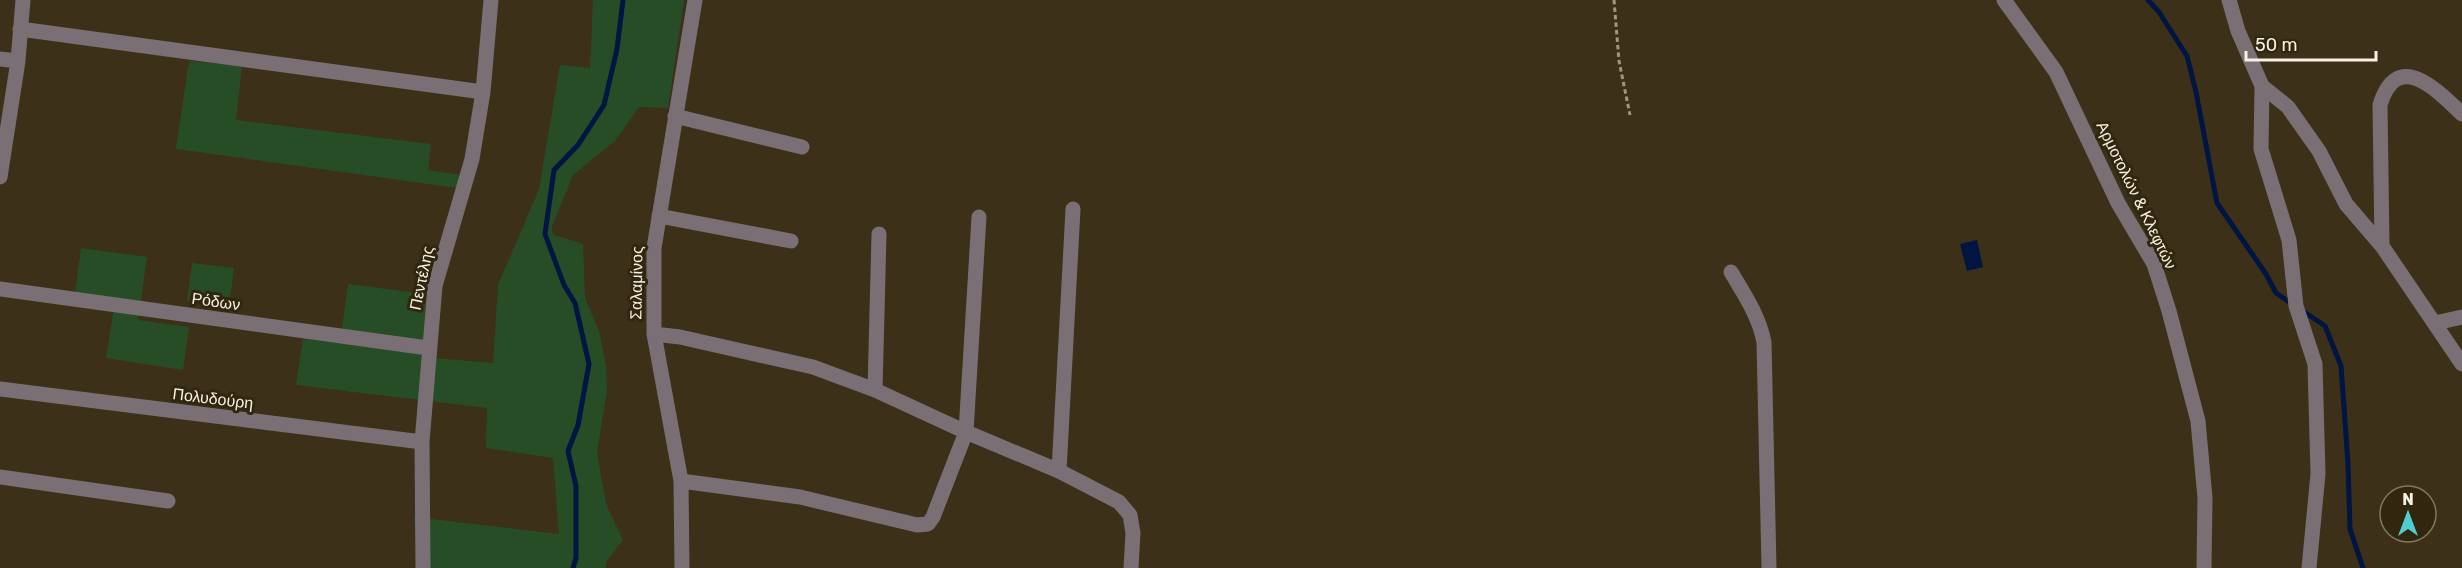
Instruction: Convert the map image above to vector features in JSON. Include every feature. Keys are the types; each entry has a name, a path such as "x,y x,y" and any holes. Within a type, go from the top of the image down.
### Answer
{"street":[{"path":"0,177 18,61 23,0"},
{"name":"Πεντέλης","path":"423,568 421,546 422,442 428,348 435,286 472,159 483,92 491,0"},
{"name":"Σαλαμίνος","path":"682,568 681,481 654,334 654,248 695,0"},
{"name":"Αρμοτολών & Κλεφτών","path":"2004,0 2056,72 2118,203 2154,264 2172,321 2198,421 2205,498 2204,568"},
{"path":"2229,0 2238,31 2262,86 2261,149 2289,240 2296,306 2315,364 2318,474 2308,568"},
{"path":"20,29 483,92"},
{"path":"0,59 18,61"},
{"path":"2382,246 2380,105 2384,89 2395,78 2412,76 2434,87 2462,114"},
{"path":"2262,86 2288,107 2319,151 2346,204 2382,246 2462,364"},
{"path":"675,116 802,147"},
{"path":"1059,471 1073,209"},
{"path":"659,216 791,241"},
{"path":"681,481 800,497 917,525 928,524 933,517 966,432 979,217"},
{"path":"875,390 879,234"},
{"path":"1731,272 1755,313 1764,342 1769,568"},
{"name":"Ρόδων","path":"0,289 428,348"},
{"path":"2435,323 2462,317"},
{"path":"654,334 680,337 813,367 875,390 1059,471 1119,502 1130,515 1133,533 1131,568"},
{"name":"Πολυδούρη","path":"0,389 422,442"},
{"path":"0,477 168,501"}],"path":[{"path":"1614,0 1619,61 1630,115"}],"green space":[{"path":"593,0 684,0 668,108 639,107 615,141 573,175 551,229 554,235 583,244 585,298 600,334 606,367 607,390 597,453 606,504 623,540 607,561 605,568 418,568 414,517 559,534 553,458 486,448 487,408 296,385 303,339 340,343 348,284 426,294 422,357 493,363 498,285 539,189 560,65 590,68"},
{"path":"189,61 242,66 236,120 431,144 428,170 461,175 457,188 176,149"},
{"path":"81,248 147,257 138,320 189,327 183,370 106,358 115,301 75,294"},
{"path":"192,263 234,268 229,307 187,301"}],"water":[{"path":"1977,240 1983,267 1967,271 1960,244"}],"waterway":[{"path":"573,568 576,558 576,486 568,451 578,425 589,364 575,303 564,285 545,234 554,170 578,145 604,105 617,49 623,0"},
{"path":"2148,0 2159,12 2187,56 2217,203 2266,274 2276,293 2292,304"},
{"path":"2303,311 2325,326 2341,366 2350,529 2363,568"}]}
